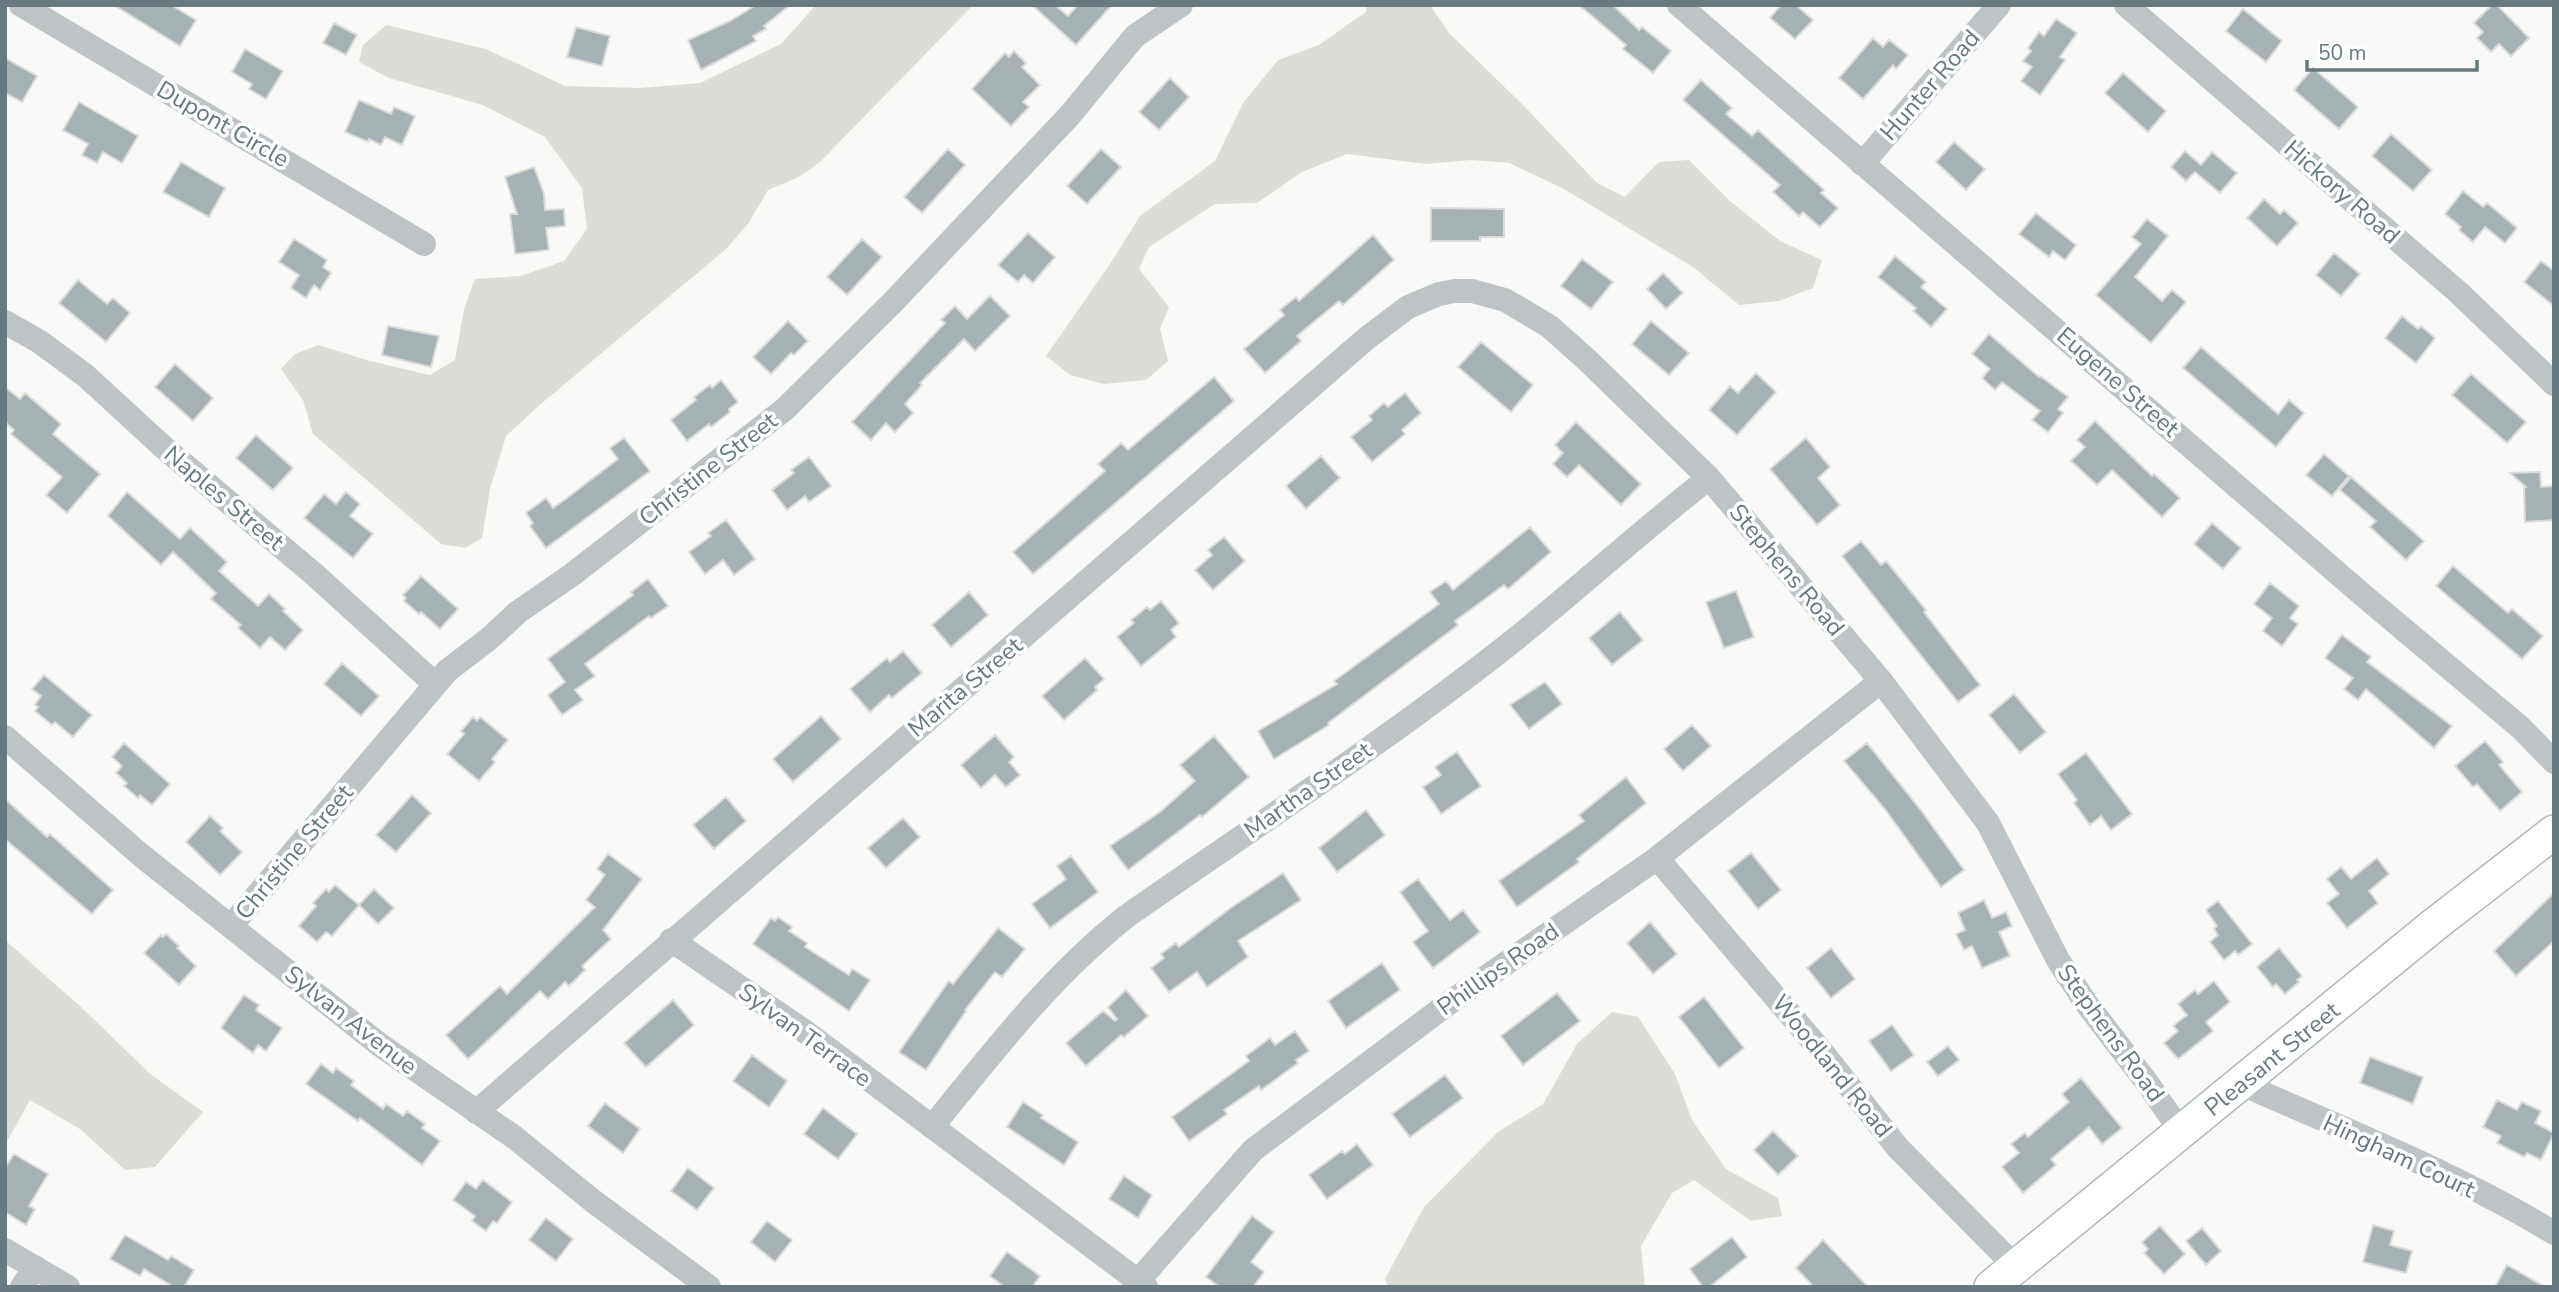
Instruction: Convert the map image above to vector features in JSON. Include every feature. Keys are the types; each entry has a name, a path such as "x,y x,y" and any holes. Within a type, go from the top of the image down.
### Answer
{"street":[{"name":"Dupont Circle","path":"21,5 424,244"},
{"name":"Christine Street","path":"231,926 447,671 490,638 518,612 573,574 785,409 894,301 1044,143 1135,36 1181,5"},
{"name":"Eugene Street","path":"1679,5 2521,728 2554,762"},
{"name":"Hunter Road","path":"1862,164 1999,5"},
{"name":"Hickory Road","path":"2126,5 2458,292 2554,384"},
{"name":"Stephens Road","path":"1258,433 1367,338 1408,307 1439,294 1472,291 1505,300 1549,326 1709,478 1881,681 1988,823 2058,960 2086,1003 2182,1133"},
{"name":"Naples Street","path":"5,321 40,342 86,376 161,445 314,575 435,684"},
{"name":"Marita Street","path":"671,940 1258,433"},
{"name":"Martha Street","path":"932,1127 1036,1000 1090,945 1127,916 1390,733 1513,640 1709,478"},
{"name":"Phillips Road","path":"1142,1284 1253,1150 1453,1000 1657,858 1881,681"},
{"name":"Sylvan Avenue","path":"5,737 142,856 380,1045 514,1137 593,1201 709,1287"},
{"name":"Pleasant Street","path":"2003,1277 2434,925 2554,832"},
{"name":"Woodland Road","path":"1657,858 1822,1052 2003,1277"},
{"path":"476,1112 671,940"},
{"name":"Sylvan Terrace","path":"671,940 807,1033 1142,1284"},
{"name":"Hingham Court","path":"2242,1084 2383,1146 2521,1213 2554,1233"},
{"path":"5,1250 28,1277 68,1287"}],"shaded area":[{"path":"816,5 973,5 820,162 799,177 768,190 748,224 725,250 506,436 490,489 482,538 465,548 441,544 313,434 303,400 281,369 295,354 318,345 430,375 455,360 464,309 475,279 521,276 564,261 587,229 582,188 545,137 483,105 389,78 359,62 363,45 386,25 486,49 565,86 640,88 700,83 781,44"},
{"path":"1367,5 1430,5 1449,33 1523,105 1597,183 1625,197 1659,162 1689,160 1731,202 1780,241 1822,260 1813,288 1779,301 1739,305 1693,267 1564,189 1509,163 1471,160 1426,164 1347,154 1302,172 1257,203 1215,204 1149,247 1139,269 1169,307 1160,329 1168,361 1146,380 1104,384 1070,375 1046,356 1140,216 1215,161 1243,103 1278,60 1319,45 1366,12"},
{"path":"5,940 80,1006 149,1073 203,1112 155,1167 125,1170 80,1129 30,1100 5,1145"},
{"path":"1612,1012 1638,1017 1675,1074 1692,1120 1726,1169 1778,1198 1782,1216 1751,1221 1694,1180 1672,1193 1641,1246 1645,1287 1388,1287 1385,1279 1424,1207 1498,1132 1543,1104 1577,1044"}],"building":[{"path":"114,5 171,5 196,20 180,46"},
{"path":"756,5 790,5 764,26 766,29 753,36 756,41 701,70 688,40 730,21"},
{"path":"1032,5 1055,5 1068,16 1078,5 1112,5 1076,45"},
{"path":"1579,5 1613,5 1639,30 1642,27 1671,51 1653,73 1623,49 1626,45"},
{"path":"1781,5 1796,5 1813,20 1795,39 1770,18"},
{"path":"2492,5 2497,5 2529,38 2511,56 2499,44 2491,52 2477,38 2483,32 2474,23"},
{"path":"2243,9 2282,41 2266,62 2226,31"},
{"path":"2056,19 2077,33 2060,57 2065,60 2040,95 2021,81 2032,67 2023,61 2031,51 2028,48 2039,32 2044,36"},
{"path":"334,23 357,35 346,55 323,43"},
{"path":"576,27 610,36 602,66 567,57"},
{"path":"1873,38 1883,47 1889,40 1908,55 1896,69 1893,65 1863,99 1839,78"},
{"path":"245,49 283,71 266,99 249,89 252,84 232,72"},
{"path":"1014,51 1026,63 1022,67 1040,85 1023,102 1029,107 1011,126 972,89 1005,53 1009,57"},
{"path":"5,58 37,76 22,102 5,93"},
{"path":"2313,68 2358,107 2339,129 2294,90"},
{"path":"2123,73 2166,111 2148,132 2105,93"},
{"path":"1170,78 1189,97 1159,130 1139,112"},
{"path":"1701,80 1732,108 1726,114 1752,136 1758,130 1824,190 1821,193 1838,208 1820,227 1803,212 1799,216 1773,192 1780,185 1683,100"},
{"path":"359,100 391,114 394,107 415,116 402,145 385,137 381,145 345,132"},
{"path":"79,102 138,136 122,163 103,152 97,163 82,155 88,144 63,130"},
{"path":"2391,134 2432,170 2413,191 2372,156"},
{"path":"1954,142 1985,169 1966,190 1936,162"},
{"path":"948,149 965,165 922,213 904,197"},
{"path":"1101,149 1121,167 1087,204 1067,186"},
{"path":"2185,151 2201,165 2212,152 2237,173 2220,193 2195,172 2186,181 2171,167"},
{"path":"181,162 225,188 209,217 163,192"},
{"path":"534,167 544,194 545,210 564,209 565,226 546,228 549,250 515,254 510,214 517,214 505,177"},
{"path":"2463,191 2483,207 2487,203 2517,228 2505,243 2485,227 2473,242 2459,230 2461,227 2445,214"},
{"path":"2264,199 2280,214 2284,210 2298,223 2277,246 2247,218"},
{"path":"1431,208 1504,209 1504,237 1480,237 1480,241 1431,241"},
{"path":"2036,213 2076,245 2065,260 2053,251 2049,257 2019,234"},
{"path":"2147,219 2168,236 2135,277 2162,301 2172,290 2186,302 2151,343 2096,295 2141,244 2132,237"},
{"path":"1028,233 1055,257 1033,283 1024,275 1018,282 998,265"},
{"path":"1373,235 1394,260 1343,305 1339,301 1297,336 1301,341 1265,373 1244,349 1284,315 1280,310 1296,297 1299,301"},
{"path":"294,239 327,260 323,267 331,273 320,290 314,285 306,298 291,288 299,275 279,262"},
{"path":"862,239 882,257 847,295 827,277"},
{"path":"2334,253 2360,274 2341,296 2316,275"},
{"path":"1895,256 1926,282 1921,287 1947,309 1931,327 1913,311 1916,308 1878,277"},
{"path":"1582,259 1613,282 1591,309 1561,286"},
{"path":"2541,261 2554,271 2554,306 2524,282"},
{"path":"1663,273 1683,293 1666,309 1647,289"},
{"path":"78,280 107,304 113,298 130,313 106,342 59,303"},
{"path":"990,296 1010,316 975,351 964,339 920,383 922,385 905,404 913,413 895,432 886,423 871,440 852,422 945,323 941,320 955,306 967,319"},
{"path":"2402,316 2418,329 2421,326 2435,338 2416,363 2385,338"},
{"path":"788,321 808,341 794,355 791,353 771,374 753,357"},
{"path":"1651,321 1689,353 1669,375 1632,344"},
{"path":"388,326 439,336 431,367 382,355"},
{"path":"1989,334 2039,377 2068,397 2058,409 2063,413 2048,432 2032,420 2040,411 2002,382 1995,390 1982,378 1990,369 1972,354"},
{"path":"1481,342 1533,385 1511,412 1458,367"},
{"path":"2201,347 2278,414 2289,400 2304,413 2276,447 2183,368"},
{"path":"175,364 213,398 193,421 155,387"},
{"path":"1756,373 1776,392 1737,435 1709,410 1730,386 1738,393"},
{"path":"2471,374 2526,422 2507,443 2452,395"},
{"path":"1214,377 1234,401 1033,574 1013,552 1105,471 1098,464 1121,443 1128,450"},
{"path":"721,380 738,402 711,427 709,424 687,441 671,420 696,400 694,397"},
{"path":"5,387 20,399 25,393 61,424 53,434 100,474 67,513 46,495 62,477 11,434 14,430 5,422"},
{"path":"1405,393 1421,413 1402,430 1405,434 1372,462 1351,437 1372,420 1369,416 1384,403 1388,407"},
{"path":"2095,421 2152,476 2154,474 2180,498 2162,517 2112,470 2097,485 2071,461 2085,447 2077,440"},
{"path":"1576,422 1641,484 1621,505 1579,465 1567,477 1553,464 1563,453 1555,445"},
{"path":"256,435 293,468 273,490 236,458"},
{"path":"624,438 650,471 546,548 530,526 533,523 526,513 546,498 553,508 618,459 610,448"},
{"path":"1806,438 1830,467 1818,478 1840,505 1817,525 1770,469"},
{"path":"2324,454 2349,476 2332,496 2306,475"},
{"path":"1321,456 1340,478 1306,509 1286,486"},
{"path":"809,457 831,486 809,502 805,496 787,510 772,490 794,473 791,470"},
{"path":"2540,472 2541,487 2553,486 2554,520 2525,522 2526,487 2510,473"},
{"path":"2351,477 2424,541 2406,560 2370,527 2376,521 2340,490"},
{"path":"127,492 180,539 190,528 227,562 219,571 258,606 269,594 303,630 285,650 270,637 260,648 238,628 241,625 211,599 216,593 173,552 161,565 108,516"},
{"path":"346,492 360,504 350,516 373,534 353,558 304,518 324,494 336,504"},
{"path":"726,520 755,559 734,575 723,560 705,574 689,552 711,536 708,533"},
{"path":"2212,523 2241,548 2223,569 2194,544"},
{"path":"1530,527 1551,552 1508,589 1504,585 1455,621 1458,625 1328,723 1329,725 1274,759 1258,731 1337,684 1334,681 1439,604 1430,592 1446,581 1453,590"},
{"path":"1224,537 1245,561 1213,590 1195,570 1212,555 1208,550"},
{"path":"1861,541 1881,565 1886,561 1926,610 1924,612 1980,685 1958,702 1842,556"},
{"path":"2453,566 2508,613 2512,609 2543,636 2522,659 2436,586"},
{"path":"421,576 458,609 440,629 404,601 406,598 403,595"},
{"path":"648,579 668,606 651,618 649,616 585,664 595,676 575,690 583,700 562,715 548,695 565,682 548,659 633,595 631,592"},
{"path":"2270,583 2299,606 2290,618 2298,624 2282,646 2263,631 2272,618 2254,604"},
{"path":"1736,591 1754,637 1724,648 1706,602"},
{"path":"969,592 988,615 951,647 932,625"},
{"path":"1161,601 1179,623 1171,630 1176,637 1141,666 1117,637 1134,623 1131,620 1147,607 1150,610"},
{"path":"1620,612 1643,640 1612,665 1589,638"},
{"path":"2342,635 2371,657 2367,662 2452,726 2434,748 2366,689 2358,700 2344,689 2353,678 2325,658"},
{"path":"903,651 922,673 892,698 889,695 870,712 850,689 887,658 890,662"},
{"path":"1085,658 1104,679 1095,687 1097,690 1064,720 1042,696"},
{"path":"342,663 379,696 361,716 324,684"},
{"path":"44,675 92,715 73,737 55,722 52,725 35,711 38,707 35,705 41,696 32,689"},
{"path":"1545,682 1562,704 1529,729 1510,705"},
{"path":"2014,694 2046,732 2020,753 1989,715"},
{"path":"821,716 841,739 793,782 773,759"},
{"path":"473,717 477,721 480,717 508,740 479,781 447,754 464,734 461,731"},
{"path":"1692,725 1711,746 1683,771 1664,749"},
{"path":"995,735 1014,757 1009,762 1020,775 1006,787 995,775 981,788 961,765"},
{"path":"1214,736 1249,777 1202,817 1200,815 1128,870 1110,846 1160,812 1195,781 1180,765"},
{"path":"2485,741 2503,762 2499,765 2522,792 2500,811 2477,784 2473,787 2455,766"},
{"path":"124,743 170,784 152,805 124,786 127,783 116,773 122,766 112,757"},
{"path":"1867,743 1964,870 1941,887 1885,809 1844,761"},
{"path":"1457,752 1481,786 1441,814 1423,787 1441,775 1435,767"},
{"path":"2086,753 2132,814 2111,830 2101,816 2090,825 2074,803 2077,800 2058,774"},
{"path":"1626,777 1646,803 1577,859 1579,862 1517,907 1499,881 1584,821 1579,815"},
{"path":"412,795 431,813 396,852 376,835"},
{"path":"726,797 746,821 714,849 693,825"},
{"path":"5,799 47,837 50,834 113,890 92,914 5,839"},
{"path":"1366,810 1385,835 1337,872 1319,848"},
{"path":"210,816 223,828 220,831 242,852 220,875 186,842"},
{"path":"903,818 920,837 886,868 868,848"},
{"path":"1751,853 1781,890 1758,909 1728,871"},
{"path":"608,854 642,879 603,930 611,939 582,966 585,970 569,986 565,982 548,999 540,991 468,1059 446,1035 500,986 507,994 595,907 586,900 605,875 597,869"},
{"path":"1071,856 1098,892 1050,928 1032,904 1066,879 1057,866"},
{"path":"2377,858 2389,874 2369,891 2378,903 2347,928 2327,903 2339,894 2327,879 2341,867 2351,879"},
{"path":"1283,873 1301,900 1238,941 1248,957 1207,987 1197,972 1169,992 1151,968 1164,958 1161,954 1176,943 1179,947"},
{"path":"1418,879 1450,920 1463,910 1480,932 1433,968 1413,942 1428,931 1400,892"},
{"path":"335,885 359,905 332,936 326,932 317,942 299,926 316,906 313,903 326,889 329,892"},
{"path":"374,889 394,908 378,924 359,905"},
{"path":"2554,893 2554,941 2516,976 2494,951"},
{"path":"1984,900 1992,918 2006,912 2012,926 1999,932 2010,956 1982,968 1972,946 1964,950 1956,934 1965,930 1958,913"},
{"path":"2218,901 2252,944 2238,955 2235,951 2224,960 2210,942 2218,935 2214,929 2217,926 2206,910"},
{"path":"778,917 792,927 789,931 807,943 805,947 849,975 852,969 870,980 849,1011 753,944 771,918 775,921"},
{"path":"1650,922 1677,954 1653,974 1627,943"},
{"path":"998,928 1025,949 1002,977 995,972 965,1010 926,1070 899,1052 949,981 953,984"},
{"path":"166,934 196,966 179,985 144,953 161,935 163,937"},
{"path":"1831,948 1855,979 1831,998 1807,968"},
{"path":"2279,948 2302,976 2285,994 2276,984 2273,987 2257,967"},
{"path":"1382,963 1400,990 1346,1028 1328,1001"},
{"path":"2214,981 2230,1002 2206,1022 2213,1031 2178,1059 2164,1043 2178,1031 2173,1026 2187,1015 2178,1004 2195,990 2198,994"},
{"path":"1126,990 1148,1016 1124,1037 1121,1035 1086,1066 1066,1043 1103,1011 1115,1021 1117,1019 1108,1007"},
{"path":"1557,993 1580,1021 1523,1065 1501,1036"},
{"path":"244,995 259,1005 256,1010 282,1028 266,1051 258,1045 253,1053 221,1028"},
{"path":"1704,997 1744,1048 1719,1068 1679,1017"},
{"path":"673,1000 694,1025 646,1067 624,1043"},
{"path":"1892,1025 1914,1055 1891,1071 1869,1041"},
{"path":"1295,1031 1309,1051 1296,1060 1298,1063 1261,1090 1259,1086 1224,1110 1227,1114 1189,1141 1172,1117 1249,1061 1246,1056 1270,1038 1275,1045"},
{"path":"1948,1046 1959,1060 1938,1076 1927,1062"},
{"path":"752,1055 787,1081 769,1107 733,1081"},
{"path":"2370,1057 2423,1077 2413,1104 2360,1083"},
{"path":"321,1064 333,1073 336,1068 354,1081 351,1085 383,1109 386,1104 403,1116 407,1111 425,1124 422,1128 440,1141 422,1165 360,1118 358,1121 306,1084"},
{"path":"1445,1075 1463,1098 1410,1137 1392,1114"},
{"path":"2081,1078 2122,1128 2102,1144 2089,1127 2051,1159 2056,1165 2023,1193 2002,1167 2019,1153 2011,1144 2025,1133 2028,1137 2069,1102 2062,1094"},
{"path":"2497,1100 2517,1110 2522,1102 2541,1111 2535,1123 2554,1133 2541,1160 2527,1153 2524,1157 2497,1143 2501,1136 2483,1127"},
{"path":"1023,1102 1043,1115 1041,1118 1078,1142 1064,1165 1007,1127"},
{"path":"605,1103 640,1129 623,1153 588,1126"},
{"path":"823,1108 857,1134 838,1159 804,1134"},
{"path":"1773,1131 1798,1156 1778,1175 1754,1150"},
{"path":"1357,1144 1373,1165 1327,1199 1309,1175 1342,1151 1345,1154"},
{"path":"14,1154 48,1174 29,1206 35,1209 26,1225 5,1212 5,1168"},
{"path":"688,1168 714,1188 697,1210 671,1191"},
{"path":"1124,1176 1152,1195 1138,1218 1109,1199"},
{"path":"483,1180 512,1202 497,1223 493,1221 486,1231 472,1221 475,1216 453,1200 466,1182 476,1189"},
{"path":"1252,1216 1274,1232 1251,1262 1264,1272 1253,1287 1220,1287 1206,1277"},
{"path":"546,1218 573,1239 556,1261 529,1240"},
{"path":"767,1221 792,1240 775,1262 751,1242"},
{"path":"2373,1225 2394,1231 2390,1245 2412,1251 2406,1273 2363,1262"},
{"path":"2160,1226 2185,1254 2164,1274 2144,1253 2148,1249 2142,1242"},
{"path":"2202,1228 2221,1251 2206,1265 2186,1241"},
{"path":"125,1235 168,1260 171,1256 194,1270 184,1287 174,1287 144,1269 140,1276 110,1259"},
{"path":"1732,1237 1747,1257 1709,1287 1703,1287 1690,1269"},
{"path":"1823,1240 1868,1287 1814,1287 1796,1268"},
{"path":"1007,1252 1040,1276 1032,1287 1005,1287 990,1276"},
{"path":"2507,1265 2545,1287 2495,1287"}]}
